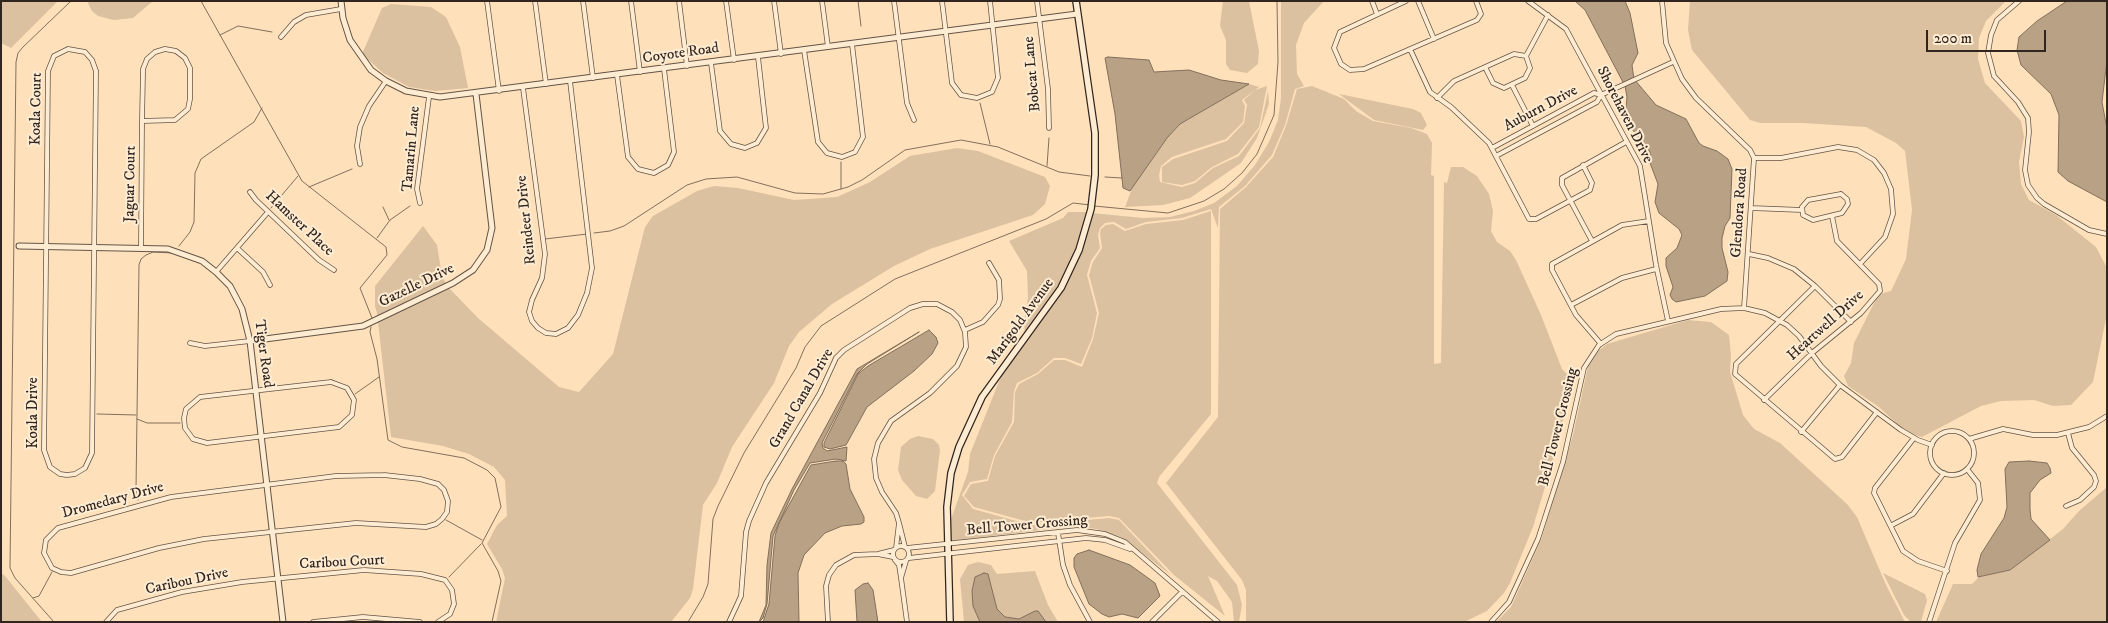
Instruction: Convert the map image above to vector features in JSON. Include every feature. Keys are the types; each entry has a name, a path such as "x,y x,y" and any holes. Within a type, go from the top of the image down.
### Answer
{"main road":[{"name":"Marigold Avenue","path":"950,622 947,507 950,480 965,431 987,391 1042,317 1065,281 1079,250 1093,200 1096,158 1095,133 1076,1"}],"street":[{"name":"Coyote Road","path":"341,1 347,33 357,53 371,70 386,81 406,91 429,97 476,94 570,82 1077,14"},
{"path":"487,1 499,91"},
{"path":"535,1 546,84"},
{"path":"583,1 593,78"},
{"path":"631,1 640,72"},
{"path":"679,1 687,66"},
{"path":"726,1 734,60"},
{"path":"774,1 780,54"},
{"path":"822,1 828,47"},
{"path":"894,1 907,103 914,120"},
{"path":"942,1 954,86 964,96 977,98 992,92 998,78 990,1"},
{"name":"Bobcat Lane","path":"1037,1 1048,89 1049,128"},
{"path":"1372,1 1377,14"},
{"path":"1406,1 1346,28 1338,35 1334,52 1341,64 1350,70 1360,70 1480,18 1481,14 1476,1"},
{"path":"1418,1 1434,39"},
{"name":"Shorehaven Drive","path":"1528,1 1566,29 1642,172 1656,269 1668,321"},
{"name":"Glendora Road","path":"1662,1 1664,32 1673,62 1692,93 1750,150 1754,158 1744,308"},
{"path":"2019,1 1997,20 1991,35 1988,53 1994,76 2018,102 2028,118 2029,132 2025,170 2028,185 2044,204 2089,230 2107,234"},
{"path":"280,37 294,22 306,15 341,9"},
{"path":"1526,56 1548,15"},
{"path":"804,50 818,142 827,153 842,157 855,152 863,137 852,44"},
{"name":"Koala Court","path":"46,246 48,68 56,54 72,48 88,55 96,71 94,246"},
{"path":"1410,49 1429,90 1469,124 1492,148 1529,219 1536,219 1592,188 1592,183 1583,165"},
{"name":"Jaguar Court","path":"141,247 142,121 143,72 146,62 158,51 176,51 184,58 190,68 188,109 174,120 142,121"},
{"path":"1437,98 1454,81 1514,54 1526,56"},
{"path":"1485,67 1495,85 1504,88 1526,78 1529,73 1530,64 1526,56"},
{"path":"711,63 720,131 731,144 745,148 757,143 766,128 758,57"},
{"name":"Auburn Drive","path":"1496,156 1597,102 1601,95 1673,62"},
{"path":"617,75 628,157 638,169 654,173 668,165 674,152 664,69"},
{"path":"360,164 358,146 360,127 369,106 386,81"},
{"name":"Reindeer Drive","path":"523,88 545,254 542,278 532,300 530,312 532,321 538,328 546,333 556,334 568,328 578,315 587,293 592,268 570,82"},
{"path":"1512,85 1533,126"},
{"name":"Auburn Drive","path":"1492,148 1594,93 1601,95"},
{"name":"Gazelle Drive","path":"250,342 363,326 453,284 473,270 487,250 492,228 476,94"},
{"name":"Tamarin Lane","path":"420,203 417,189 429,97"},
{"path":"1592,241 1562,185 1562,178 1626,142"},
{"path":"1754,158 1781,158 1838,147 1857,150 1874,160 1884,173 1891,189 1893,214 1885,237 1860,264"},
{"name":"Hamster Place","path":"250,192 268,212 319,260 334,270"},
{"path":"1841,194 1847,200 1847,207 1842,213 1832,216 1811,220 1805,217 1802,210 1803,204 1808,200 1841,194"},
{"path":"1751,208 1802,210"},
{"path":"216,272 268,212"},
{"name":"Heartwell Drive","path":"1764,400 1812,353 1851,322 1880,288 1879,284 1837,241 1832,216"},
{"path":"1600,344 1576,315 1552,270 1552,264 1622,225 1649,221"},
{"name":"Tiger Road","path":"19,246 162,248 186,254 216,272 230,286 240,303 250,342 283,622"},
{"name":"Koala Drive","path":"46,246 44,450 50,467 60,474 67,475 83,470 92,453 94,246"},
{"path":"237,248 260,269 270,285"},
{"path":"1749,254 1786,265 1815,286 1851,322"},
{"path":"901,578 907,560 906,548 896,513 882,492 876,478 874,462 878,443 891,421 930,393 959,363 966,347 964,330 982,322 998,305 1000,299 999,280 989,263"},
{"path":"1571,306 1622,278 1656,269"},
{"path":"1815,286 1736,364 1734,368 1736,376 1833,458 1842,457 1877,412"},
{"name":"Grand Canal Drive","path":"728,622 741,596 745,538 749,521 766,484 820,393 838,355 919,304 937,304 949,309 958,317 964,330"},
{"name":"Bell Tower Crossing","path":"1491,622 1509,602 1538,539 1563,462 1584,368 1590,356 1600,344 1623,332 1721,309 1744,308 1760,311 1780,320 1799,336 1840,385 1914,438 1932,445"},
{"path":"190,343 205,346 250,342"},
{"path":"335,382 347,388 354,404 350,418 339,427 261,437 204,443 191,437 184,423 186,409 196,399 204,396 335,382"},
{"path":"1802,432 1840,385"},
{"path":"1969,439 2003,429 2039,436 2068,433 2089,428 2107,416"},
{"path":"1949,431 1959,432 1969,439 1974,452 1967,469 1957,474 1944,473 1931,460 1932,445 1939,435 1949,431"},
{"path":"2066,506 2080,500 2094,487 2096,481 2094,475 2072,448 2068,433"},
{"path":"1914,438 1874,490 1892,525 1898,543 1910,557 1947,571"},
{"path":"1930,622 1959,534 1980,500 1978,483 1967,469"},
{"path":"1892,525 1913,514 1944,473"},
{"name":"Dromedary Drive","path":"350,475 407,477 433,481 442,488 448,501 447,512 442,519 430,526 363,522 272,531 184,542 71,573 55,570 48,563 44,553 45,544 49,536 62,526 171,497 267,484 350,475"},
{"path":"899,523 898,543 894,559 898,563 907,622"},
{"name":"Bell Tower Crossing","path":"878,554 895,549 1086,530 1105,534 1125,542 1218,622"},
{"path":"1058,533 1070,585 1090,622"},
{"name":"Bell Tower Crossing","path":"878,554 900,563 907,560 985,549 1086,538 1105,540 1134,551"},
{"path":"984,541 985,549"},
{"path":"828,622 826,586 833,568 848,557 878,554"},
{"name":"Caribou Court","path":"278,579 364,570 437,577 445,580 451,587 454,601 450,614 438,622"},
{"name":"Caribou Drive","path":"106,622 117,610 182,592 278,579"},
{"path":"1152,622 1182,592"},
{"path":"313,622 363,617 420,622"}],"shaded area":[{"path":"1,1 58,1 11,48 1,43"},
{"path":"87,1 153,1 133,18 114,20 98,16 92,11"},
{"path":"1223,1 1249,1 1259,51 1258,64 1247,73 1230,70 1226,64 1226,40 1220,26"},
{"path":"1281,1 1324,1 1304,23 1296,45 1297,74 1304,86 1295,89 1285,125 1272,155 1245,186 1219,207 1218,228 1211,209 1182,218 1146,222 1126,229 1114,222 1105,223 1100,228 1098,235 1100,248 1091,261 1087,275 1097,313 1092,338 1081,364 1065,358 1054,358 1037,373 1017,383 1014,391 1012,422 994,455 987,479 970,482 962,495 973,509 1031,525 1109,518 1119,520 1171,575 1121,537 1096,529 1075,526 950,541 950,522 968,472 970,454 1002,374 1063,290 1081,251 1092,213 1143,218 1170,217 1194,211 1214,203 1237,186 1255,165 1269,142 1278,120 1281,98"},
{"path":"1575,1 1625,1 1630,13 1638,53 1632,65 1634,79 1656,105 1686,119 1699,143 1717,151 1728,159 1732,169 1730,218 1725,226 1722,238 1722,248 1728,272 1727,281 1705,296 1676,302 1670,295 1673,287 1666,266 1666,258 1677,248 1682,235 1679,229 1659,213 1655,202 1658,184 1650,163 1650,152 1625,120 1627,97 1625,86 1585,10"},
{"path":"1690,1 2006,1 1986,21 1979,38 1978,59 1985,83 2021,121 2024,137 2019,162 2021,184 2029,200 2056,215 2096,247 2107,268 2107,314 2093,382 2071,405 2053,406 2034,400 2001,401 1981,406 1922,437 1906,432 1879,407 1848,386 1844,376 1851,363 1854,343 1877,297 1880,294 1891,291 1906,259 1912,210 1905,151 1896,143 1866,127 1802,123 1760,123 1750,120 1692,50 1688,30"},
{"path":"2067,1 2107,1 2107,60 2102,102 2107,129 2107,202 2068,181 2058,172 2059,115 2051,94 2021,65 2017,50 2019,37 2037,21"},
{"path":"391,4 431,7 446,17 460,47 468,88 435,91 409,87 383,73 362,54 382,8"},
{"path":"1105,58 1149,60 1154,72 1189,70 1221,80 1249,84 1180,124 1167,138 1130,191 1123,188 1115,114"},
{"path":"1249,84 1259,87 1242,100 1245,106 1243,122 1226,139 1172,157 1161,166 1160,182 1182,187 1195,183 1213,168 1239,156 1260,128 1268,91 1269,104 1257,138 1241,163 1190,198 1163,205 1125,207 1133,186 1167,138 1180,124"},
{"path":"1267,86 1259,127 1238,154 1212,167 1195,181 1182,185 1162,182 1162,167 1173,159 1227,141 1244,123 1247,105 1244,100 1255,90"},
{"path":"1312,86 1344,99 1356,111 1373,121 1411,128 1427,134 1432,143 1431,175 1434,176 1434,364 1441,363 1444,182 1447,183 1451,167 1463,167 1477,176 1489,194 1493,211 1491,231 1497,242 1510,251 1516,260 1541,315 1562,369 1569,376 1568,401 1551,467 1533,527 1510,583 1504,593 1487,611 1464,622 1246,622 1246,590 1242,580 1166,483 1218,417 1220,209 1246,187 1273,157 1286,126 1297,89"},
{"path":"1339,94 1413,109 1421,113 1427,125 1423,130 1374,120"},
{"path":"957,148 978,151 1045,177 1050,186 1045,204 1033,215 930,249 894,266 832,304 799,332 789,346 774,383 732,447 717,483 703,505 693,589 690,598 671,622 496,622 505,578 502,569 487,544 497,525 507,516 505,480 494,467 469,454 443,446 391,437 378,322 449,288 478,318 559,387 579,392 613,354 645,227 653,216 697,191 714,186 738,188 794,200 837,197 870,182 910,156"},
{"path":"1211,211 1211,414 1159,477 1157,483 1237,585 1242,605 1239,622 1234,622 1232,602 1217,581 1208,576 1225,616 1174,575 1119,518 1109,516 1032,523 974,507 964,496 971,484 988,481 995,456 1014,422 1015,392 1019,384 1038,374 1054,360 1065,360 1082,367 1093,339 1099,313 1089,275 1093,262 1102,248 1101,229 1106,225 1113,224 1125,231 1146,224 1183,220"},
{"path":"1068,212 1088,212 1077,249 1064,280 1025,335 1024,322 1028,297 1027,271 1009,241 1063,218"},
{"path":"423,226 437,245 442,276 446,284 378,317 375,306 375,286"},
{"path":"1688,320 1711,322 1729,335 1730,372 1743,415 1754,429 1780,443 1847,504 1857,517 1886,585 1905,622 1496,622 1511,607 1541,540 1573,435 1589,362 1607,344"},
{"path":"929,330 936,337 938,343 932,354 914,371 867,407 846,445 830,449 824,447 824,443 858,374 868,366"},
{"path":"919,332 867,364 857,374 822,443 823,448 827,451 847,447 846,461 836,459 810,463 794,490 773,536 767,604 763,618 759,622 766,605 767,565 771,533 792,489 857,369"},
{"path":"918,436 933,439 939,445 940,450 935,491 927,499 916,496 902,480 898,470 901,447 910,439"},
{"path":"843,461 846,464 850,489 864,517 864,522 842,526 825,533 804,555 798,573 799,622 763,622 769,604 775,536 779,523 811,465"},
{"path":"2029,461 2047,463 2050,468 2051,473 2040,480 2030,493 2030,509 2031,519 2050,540 2010,570 1978,577 1977,570 1981,554 2004,518 2007,507 2005,469 2009,462"},
{"path":"2107,487 2107,622 1936,622 1953,584 1972,584 1979,577 2010,570 2063,529 2079,511"},
{"path":"1089,550 1130,565 1155,583 1160,596 1138,618 1122,614 1109,617 1102,614 1089,604 1074,567 1074,558 1077,554"},
{"path":"978,562 991,565 997,574 1035,571 1048,605 1058,622 964,622 960,579 968,565"},
{"path":"1,573 5,576 42,622 1,622"},
{"path":"984,573 988,574 997,609 1005,617 1019,619 1038,611 1046,622 980,622 973,606 972,591 975,577"},
{"path":"1883,573 1925,594 1927,600 1921,622 1911,622 1904,615"},
{"path":"868,583 873,590 878,622 857,622 855,590"}],"waterway":[{"path":"54,622 15,578 10,568 16,62 18,53 23,47 71,1"},
{"path":"201,1 302,181 386,247 387,255 360,288 372,318"},
{"path":"858,1 861,26"},
{"path":"1094,206 1168,213 1204,201 1224,189 1242,173 1257,154 1274,115 1278,62 1277,1"},
{"path":"220,35 238,26 272,32"},
{"path":"980,103 990,144"},
{"path":"179,246 190,232 194,222 195,173 201,159 254,122 262,108"},
{"path":"1047,166 1049,138"},
{"path":"594,233 610,231 624,226 687,185 706,179 737,177 795,193 823,194 848,187 862,180 905,150 961,140 998,147 1059,172 1090,176"},
{"path":"841,162 841,189"},
{"path":"309,187 352,169"},
{"path":"271,208 298,176"},
{"path":"1105,177 1122,178"},
{"path":"688,622 703,597 708,584 713,519 718,506 744,453 796,368 805,347 821,326 895,279 1046,219 1073,203 1090,205"},
{"path":"377,238 390,220 410,206"},
{"path":"383,207 389,220"},
{"path":"545,239 587,234"},
{"path":"138,500 136,489 139,265 141,259 153,252 173,253"},
{"path":"371,327 370,332 377,359 388,440 402,447 464,458 487,470 495,478 501,507 482,543 498,571 501,581 492,622"},
{"path":"355,394 379,377"},
{"path":"97,414 136,415"},
{"path":"137,419 147,423 180,423"},
{"path":"446,520 482,540"},
{"path":"449,577 481,544"},
{"path":"33,598 39,596 52,572"}]}
